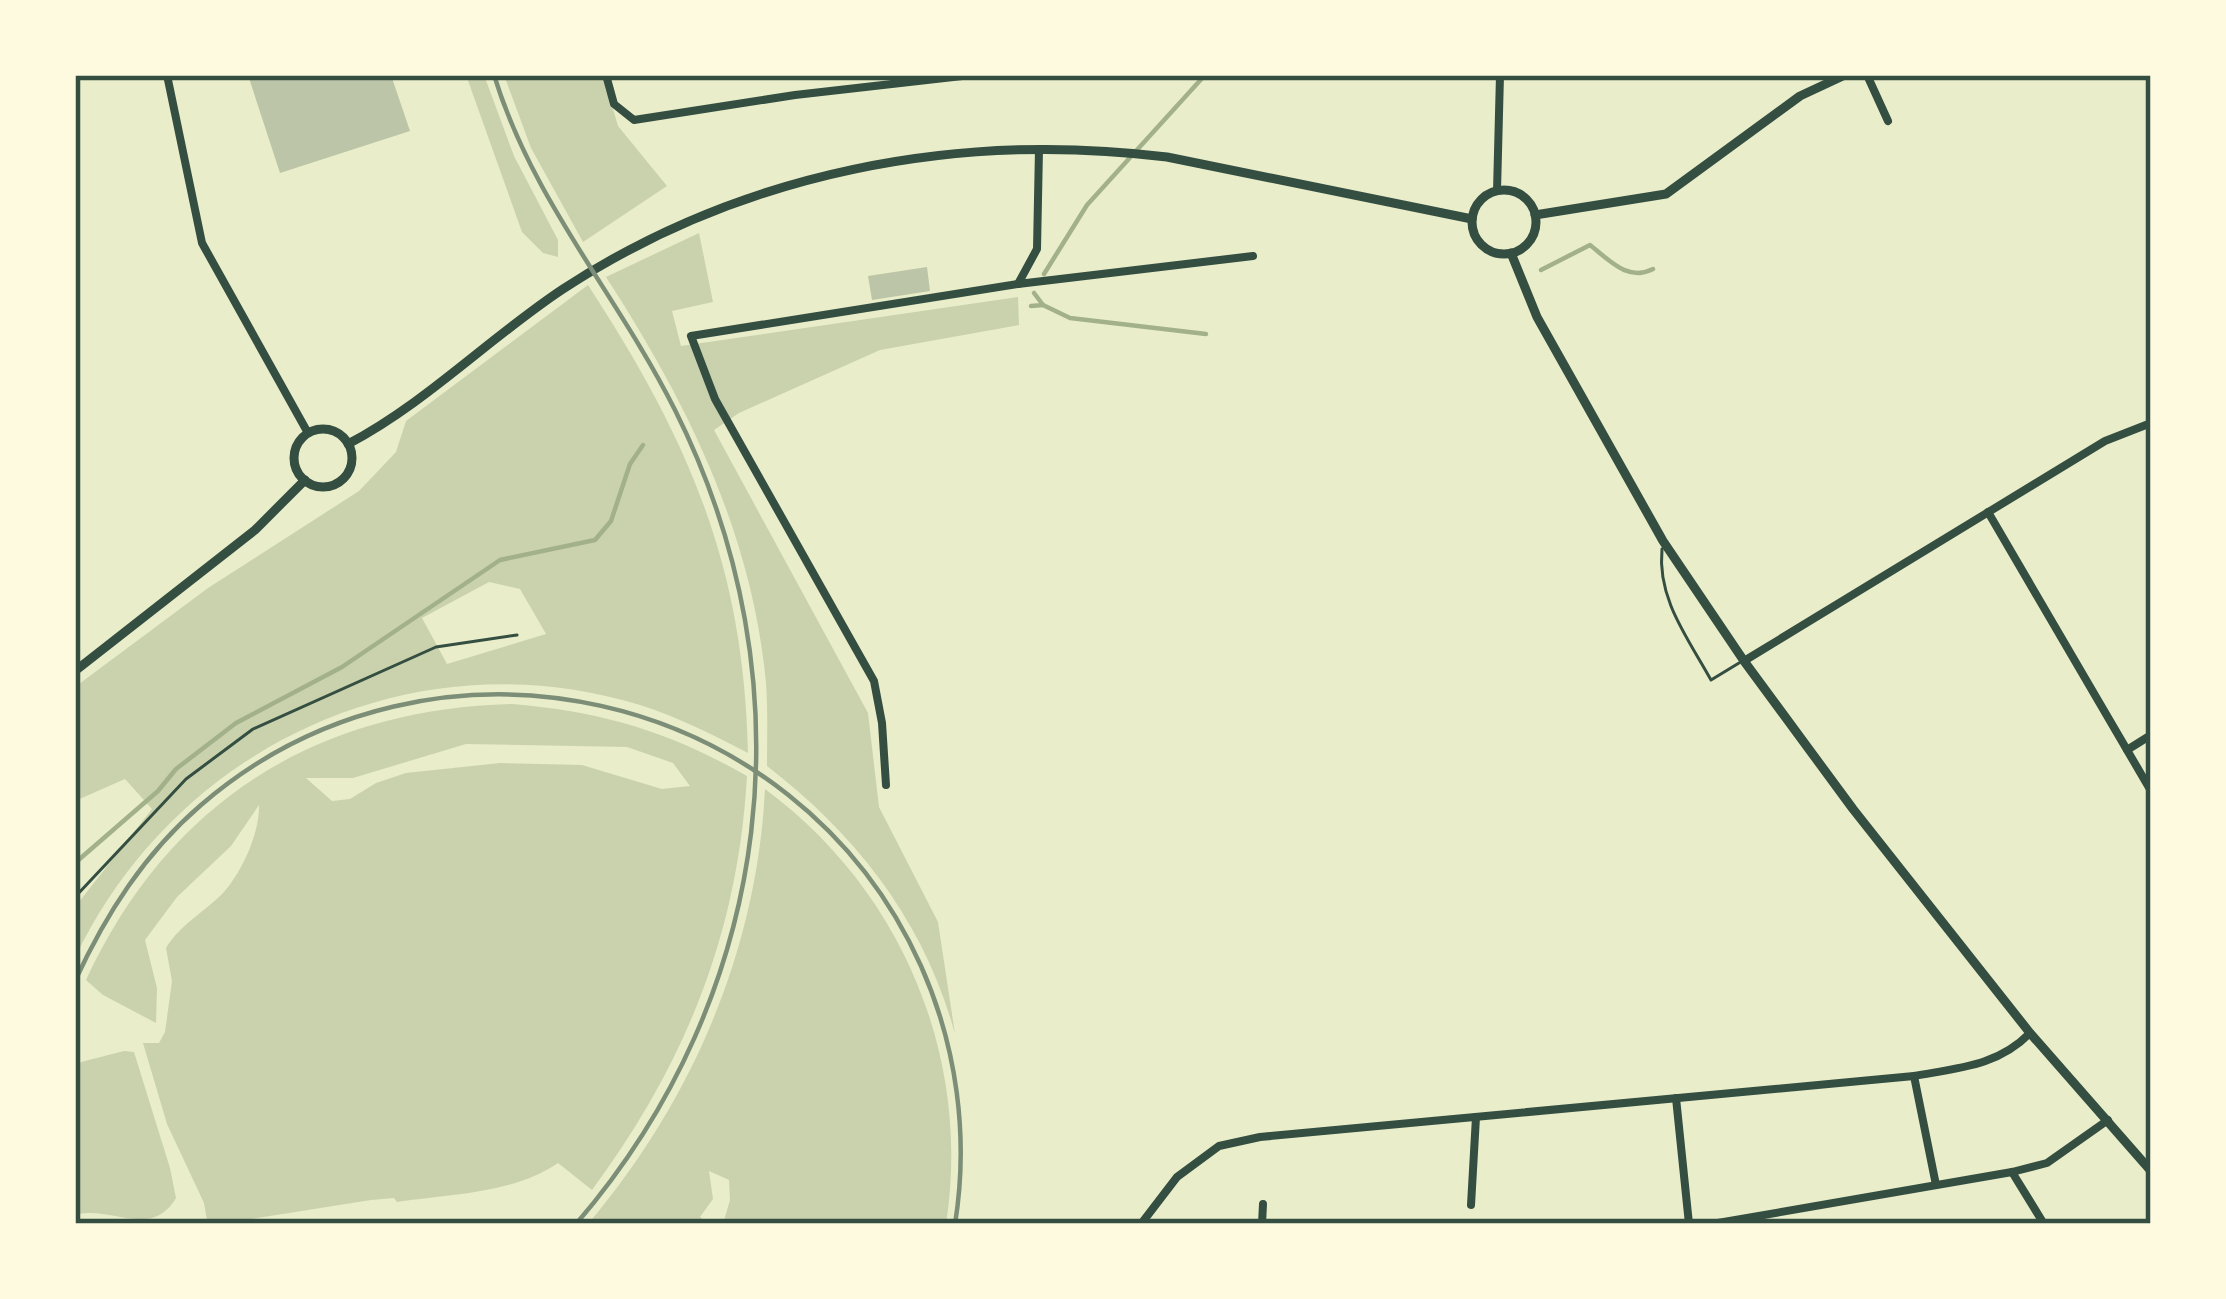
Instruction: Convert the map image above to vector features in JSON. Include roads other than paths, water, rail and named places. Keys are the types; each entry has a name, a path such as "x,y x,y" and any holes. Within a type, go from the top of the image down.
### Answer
{"street":[{"path":"167,75 202,243 308,433"},
{"path":"606,75 614,104 634,120 971,75"},
{"path":"1497,191 1500,75"},
{"path":"1534,215 1666,194 1800,96 1845,75"},
{"path":"1868,75 1888,121"},
{"path":"348,445 387,424 562,290 617,256 682,222 812,178 924,156 1039,149 1118,152 1472,219"},
{"path":"1018,284 1037,249 1039,149"},
{"path":"1497,191 1523,197 1534,215 1529,242 1511,253 1494,253 1480,244 1472,219 1478,202 1497,191"},
{"path":"1511,253 1546,335 1663,542 1744,661 1852,809 2030,1033 2151,1171"},
{"path":"886,785 874,681 715,399 691,337 1018,284 1253,256"},
{"path":"1744,661 2104,441 2151,423"},
{"path":"330,430 348,445 351,464 341,480 323,486 305,480 296,467 294,454 308,433 330,430"},
{"path":"75,671 255,530 305,480"},
{"path":"1988,512 2151,791"},
{"path":"2128,750 2151,735"},
{"path":"1141,1224 1177,1178 1219,1146 1259,1137 1914,1076 1991,1062 2030,1033"},
{"path":"1914,1076 1936,1185"},
{"path":"1676,1098 1689,1224"},
{"path":"1471,1205 1476,1117"},
{"path":"1712,1224 2047,1163 2109,1119"},
{"path":"2012,1172 2044,1224"},
{"path":"1262,1224 1263,1204"}],"lane":[{"path":"1663,542 1659,573 1666,598 1711,680 1744,661"},
{"path":"75,897 186,779 253,729 436,647 518,634"}],"waterway":[{"path":"1044,274 1087,205 1205,75"},
{"path":"1541,270 1590,245 1627,271 1653,269"},
{"path":"1031,306 1043,305 1034,293"},
{"path":"1043,305 1070,318 1206,334"},
{"path":"75,863 158,791 176,769 236,723 342,667 500,560 595,540 611,521 630,464 643,445"}],"railway":[{"path":"494,75 553,206 675,410 718,514 745,619 756,726 751,832 731,937 695,1038 643,1134 576,1224"},
{"path":"75,981 113,909 180,824 293,743 394,707 498,694 601,706 699,740 788,795 864,871 921,966 943,1028 960,1125 955,1224"}]}
